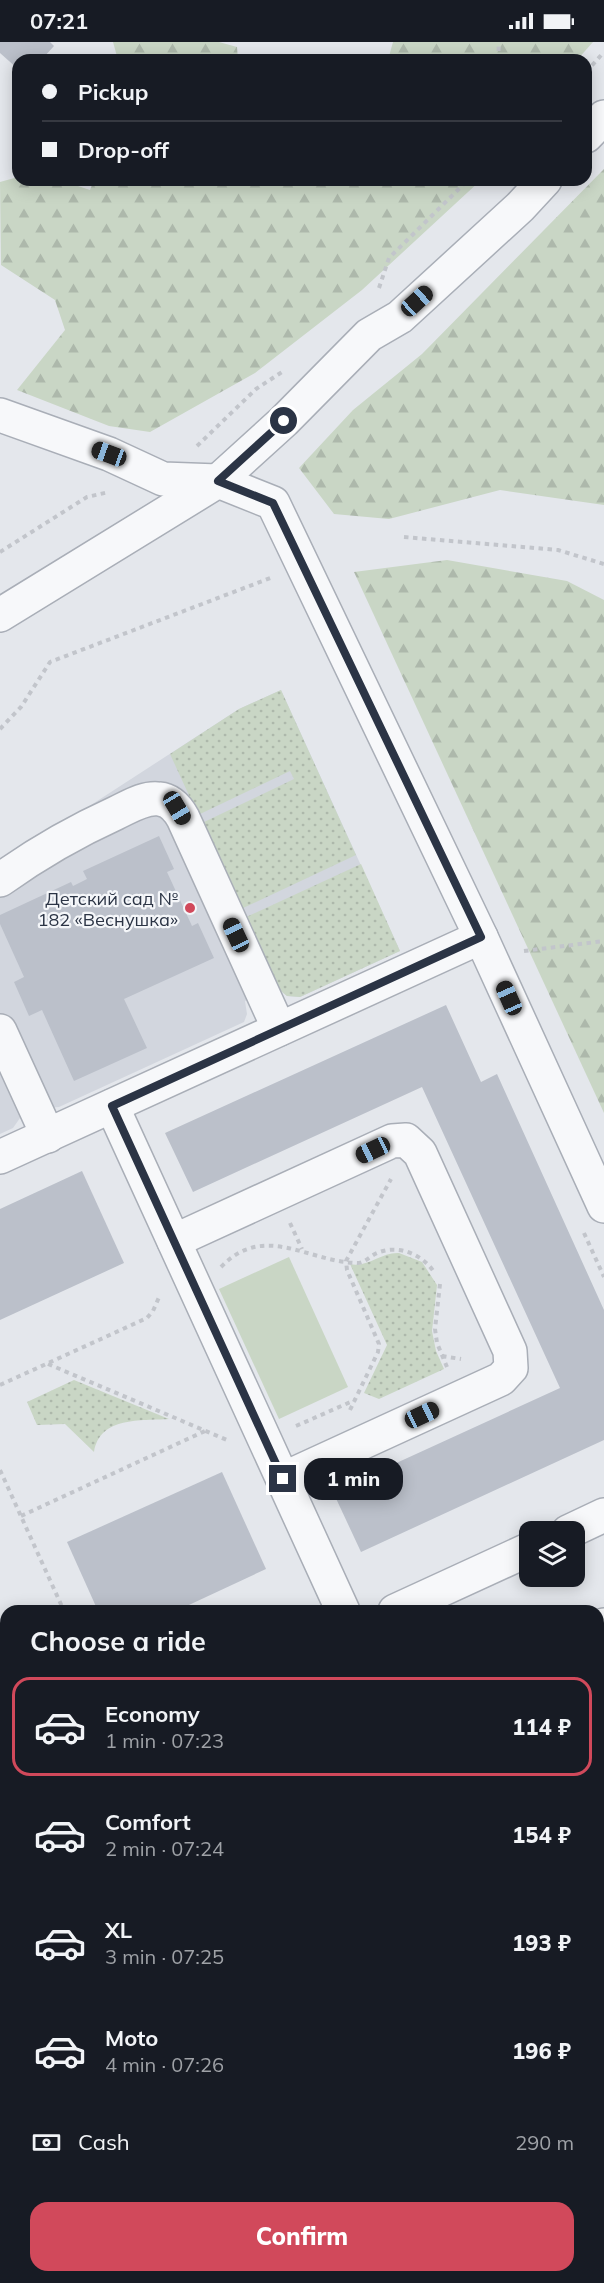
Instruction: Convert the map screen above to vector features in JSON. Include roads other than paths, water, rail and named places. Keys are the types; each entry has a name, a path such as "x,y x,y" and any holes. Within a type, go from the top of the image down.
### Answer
{"street":[{"path":"592,130 604,117"},
{"path":"0,615 218,481 284,421 369,335 400,317 520,207 539,186"},
{"path":"0,415 109,454 163,479 218,481 273,503 486,947 604,1206"},
{"path":"0,880 65,837 145,800 160,799 169,802 177,808 183,818 279,1029"},
{"path":"0,1157 279,1029 486,947"},
{"path":"0,1031 48,1136"},
{"path":"112,1106 340,1605"},
{"path":"176,1244 392,1141 411,1143 420,1153 513,1360 511,1368 501,1379 326,1460 274,1460"},
{"path":"585,1524 604,1515"},
{"path":"407,1605 519,1554"}],"place":[{"name":"Детский сад № 182 «Веснушка»","path":"190,908"}]}
